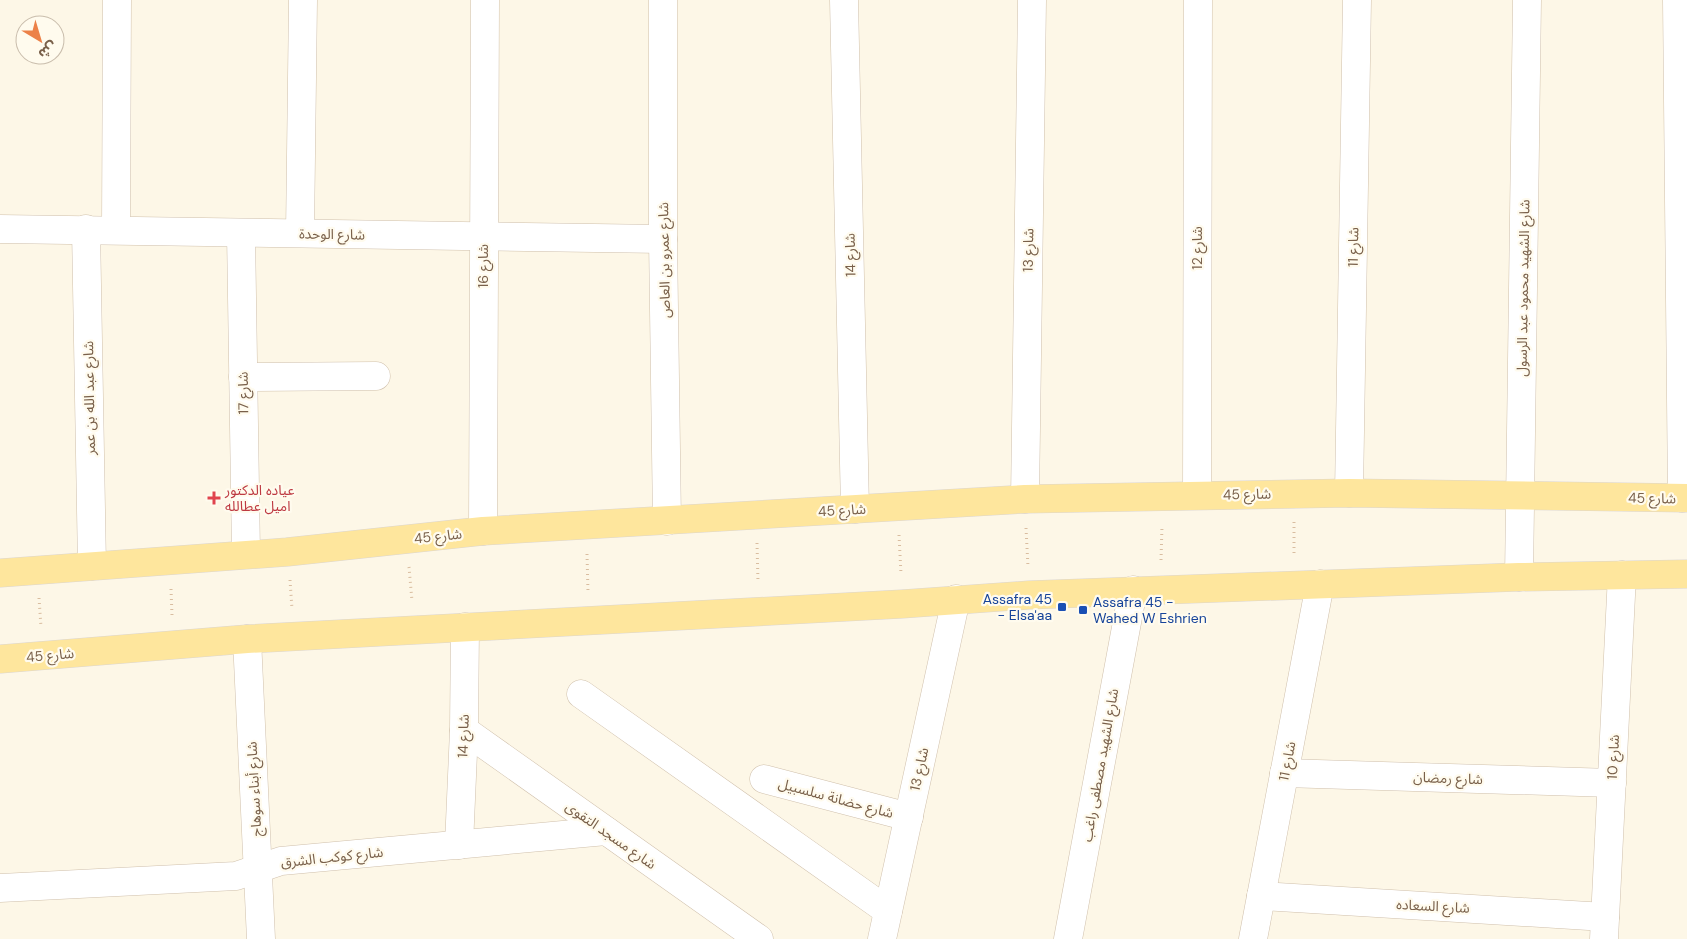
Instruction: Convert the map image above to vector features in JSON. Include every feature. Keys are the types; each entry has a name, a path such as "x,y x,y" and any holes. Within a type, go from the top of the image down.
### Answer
{"main road":[{"name":"شارع 45","path":"0,573 287,552 483,531 1025,499 1294,494 1684,498"},
{"name":"شارع 45","path":"0,659 247,639 758,610 902,604 1029,595 1519,577 1687,574"}],"street":[{"path":"116,230 118,0"},
{"path":"300,233 303,0"},
{"name":"شارع 16","path":"483,531 485,0"},
{"name":"شارع عمرو بن العاص","path":"663,0 663,239 667,521"},
{"name":"شارع 14","path":"844,0 855,510"},
{"name":"شارع 13","path":"1025,499 1032,0"},
{"name":"شارع 12","path":"1197,495 1198,0"},
{"name":"شارع 11","path":"1350,494 1357,0"},
{"name":"شارع الشهيد محمود عبد الرسول","path":"1519,577 1527,0"},
{"path":"1677,0 1684,498"},
{"name":"شارع الوحدة","path":"0,229 663,239"},
{"name":"شارع عبد الله بن عمر","path":"86,229 92,566"},
{"name":"شارع 17","path":"241,233 246,554"},
{"path":"243,377 376,376"},
{"name":"شارع 10","path":"1604,928 1622,575"},
{"name":"شارع 11","path":"1253,939 1284,773 1307,584"},
{"name":"شارع الشهيد مصطفى راغب","path":"1068,939 1133,590"},
{"name":"شارع 13","path":"882,939 956,599"},
{"name":"شارع 14","path":"459,845 464,730 465,627"},
{"name":"شارع أبناء سوهاج","path":"247,639 261,939"},
{"path":"581,694 888,911"},
{"name":"شارع مسجد التقوى","path":"464,730 606,831 721,927 759,939"},
{"name":"شارع رمضان","path":"1284,773 1612,783"},
{"name":"شارع حضانة سلسبيل","path":"764,779 909,817"},
{"name":"شارع كوكب الشرق","path":"0,888 236,876 281,862 606,831"},
{"name":"شارع السعاده","path":"1261,896 1604,928"}],"path":[{"path":"1294,494 1307,584"},
{"path":"1160,590 1164,496"},
{"path":"1025,499 1029,595"},
{"path":"898,507 902,604"},
{"path":"756,515 758,610"},
{"path":"586,526 589,620"},
{"path":"408,539 413,630"},
{"path":"287,552 295,637"},
{"path":"169,561 173,646"},
{"path":"36,570 43,656"}],"place":[{"name":"عياده الدكتور اميل عطالله","path":"214,498"},
{"name":"Assafra 45 - Elsa'aa","path":"1062,607"},
{"name":"Assafra 45 - Wahed W Eshrien","path":"1083,610"}]}
